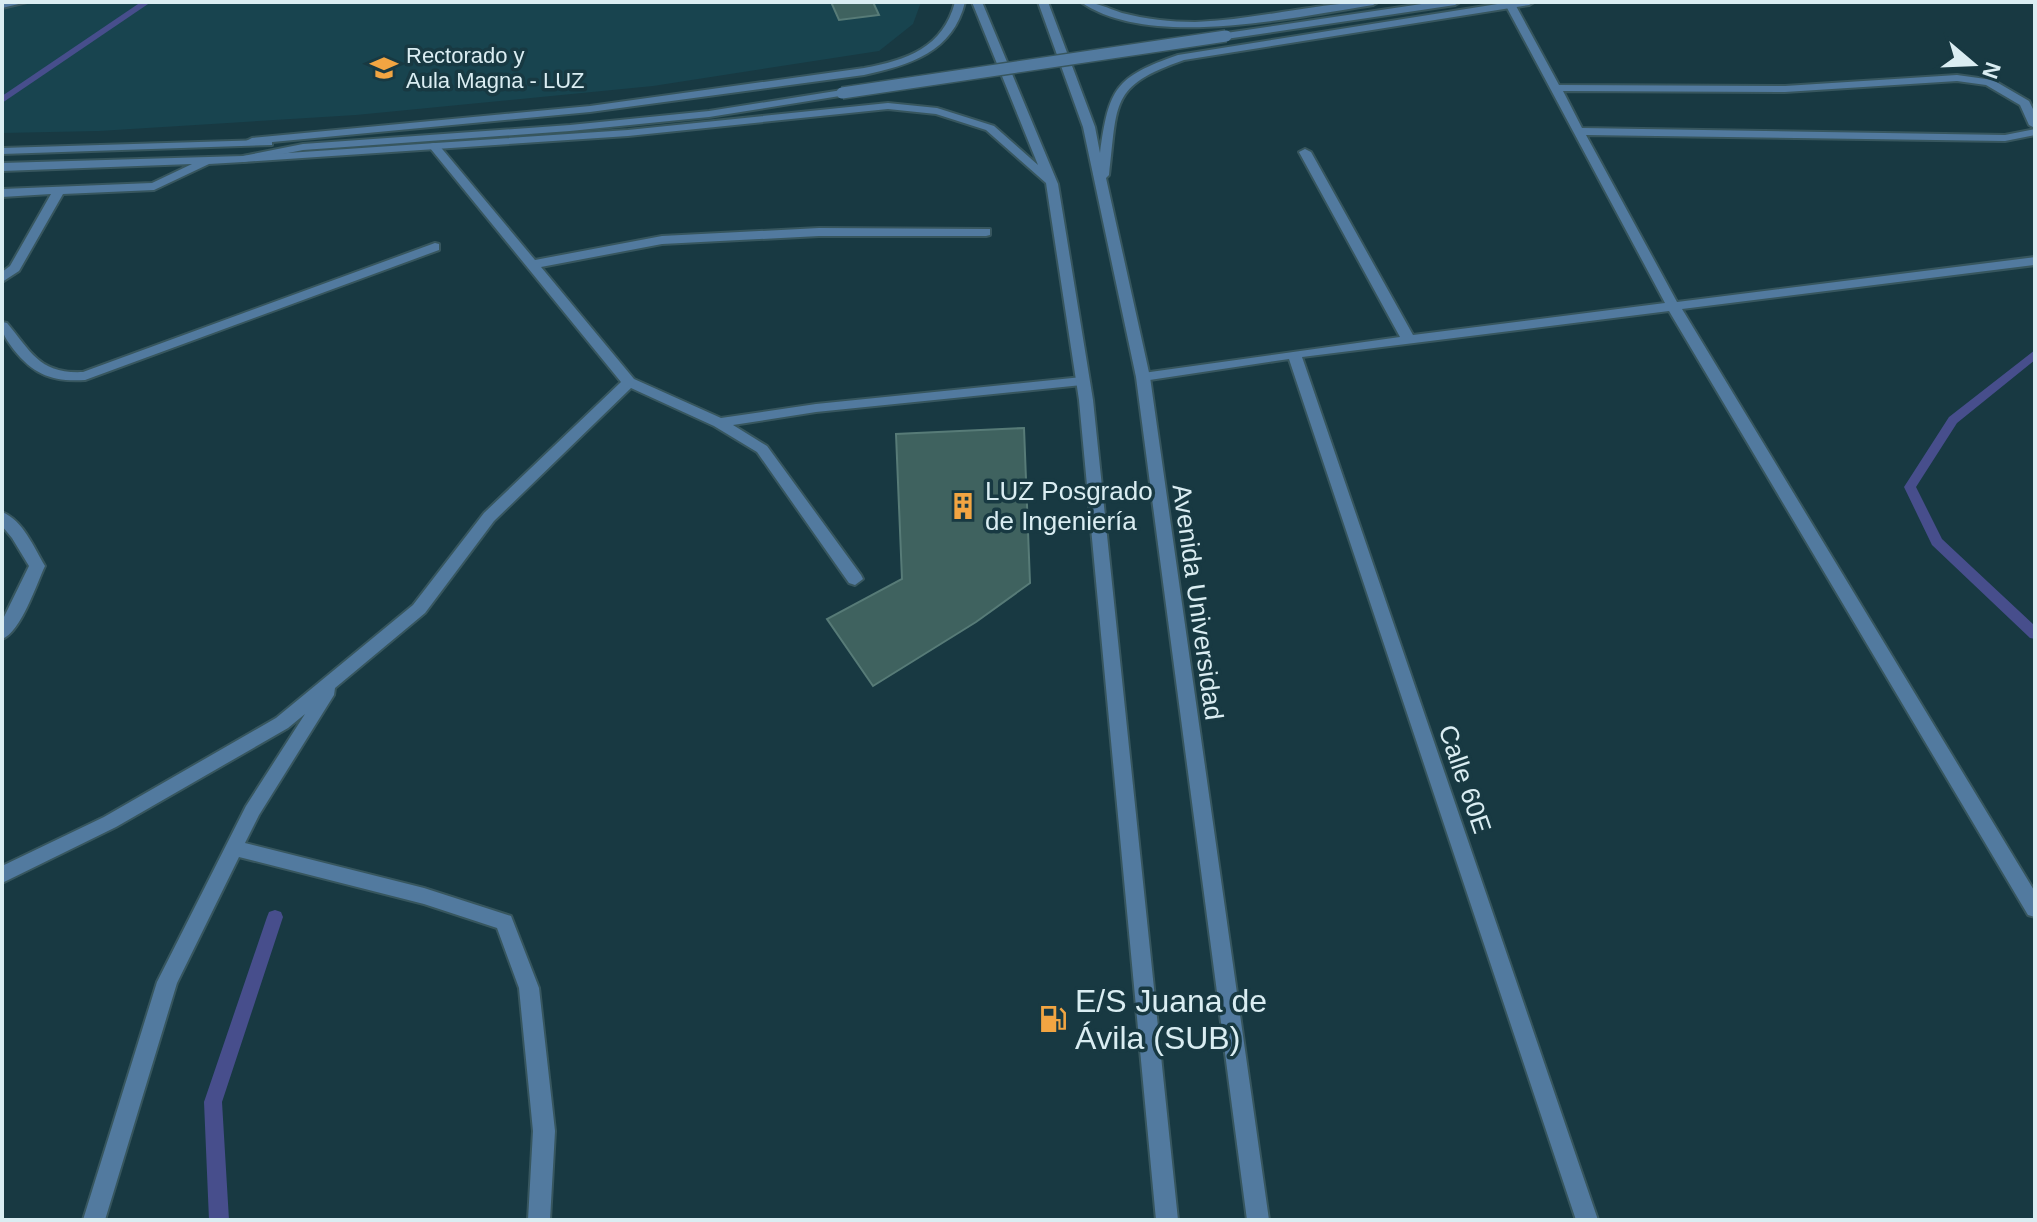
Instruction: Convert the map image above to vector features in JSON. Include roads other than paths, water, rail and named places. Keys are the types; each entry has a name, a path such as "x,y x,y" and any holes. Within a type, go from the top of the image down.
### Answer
{"street":[{"path":"2,5 22,2"},
{"path":"2,151 252,141 564,113 721,93 897,64 933,47 954,24 960,2"},
{"path":"977,2 1052,184 1082,381 1167,1220"},
{"name":"Avenida Universidad","path":"1043,2 1089,127 1143,377 1258,1220"},
{"path":"1086,2 1150,21 1187,24 1227,23 1373,2"},
{"path":"243,159 303,147 570,128 709,114 1455,2"},
{"path":"1101,185 1112,106 1121,85 1143,69 1182,57 1529,2"},
{"path":"1511,6 1673,306 2035,909"},
{"path":"1556,88 1785,89 1957,78 1989,82 2025,103 2035,125"},
{"path":"2,167 243,159 628,133 888,106 937,111 990,128 1052,184"},
{"path":"1577,131 2005,138 2035,132"},
{"path":"252,141 303,147"},
{"path":"434,146 629,382 719,423 762,449 855,579"},
{"path":"1305,152 1409,340"},
{"path":"2,193 154,186 209,160"},
{"path":"2,278 15,268 59,191"},
{"path":"530,265 662,240 819,232 986,232"},
{"path":"2,326 39,370 58,379 85,376 435,247"},
{"path":"1143,377 1294,354 2030,262"},
{"name":"Calle 60E","path":"1294,354 1587,1220"},
{"path":"719,423 816,408 1082,381"},
{"path":"2,875 110,822 282,723 419,609 489,517 629,382"},
{"path":"2,517 18,534 37,566 16,613 2,633"},
{"path":"94,1220 167,982 252,811 337,678"},
{"path":"234,848 424,896 504,922 529,988 544,1131 539,1220"}],"waterway":[{"path":"2,100 147,2"},
{"path":"2035,354 1953,420 1910,487 1937,542 2035,634"},
{"path":"219,1220 213,1102 275,917"}],"place":[{"name":"Rectorado y Aula Magna - LUZ","path":"384,68"},
{"name":"LUZ Posgrado de Ingeniería","path":"963,506"},
{"name":"E/S Juana de Ávila (SUB)","path":"1053,1019"}]}
